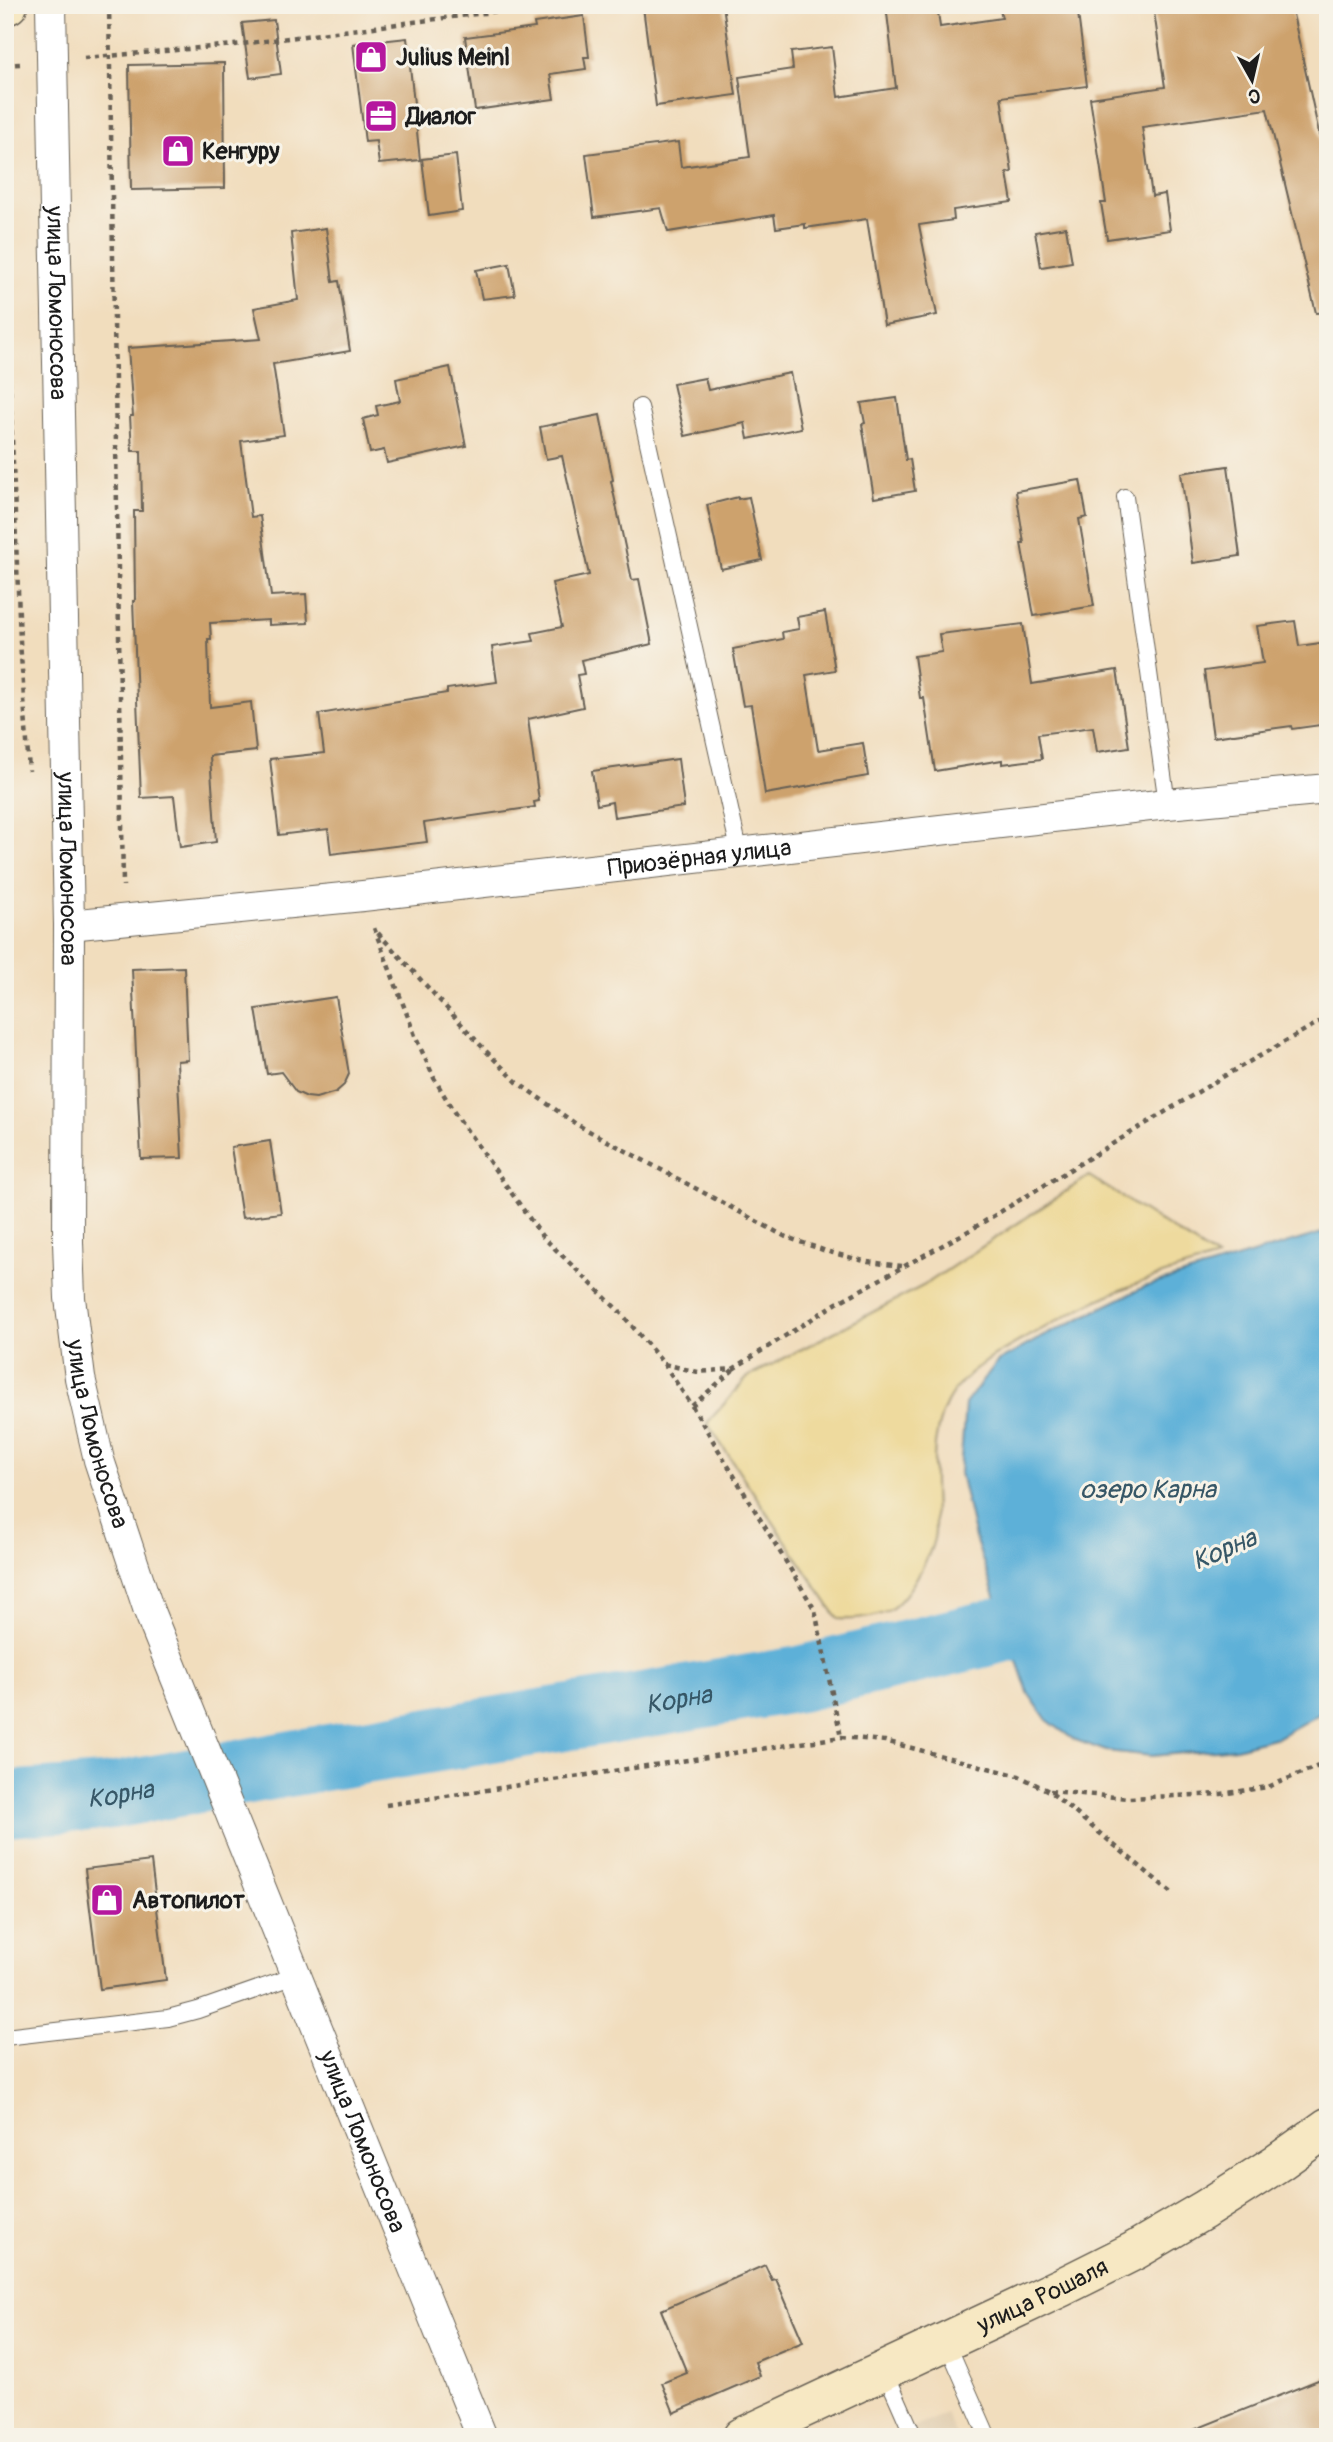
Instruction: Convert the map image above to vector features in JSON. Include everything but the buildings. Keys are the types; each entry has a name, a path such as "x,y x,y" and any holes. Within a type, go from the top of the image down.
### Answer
{"main road":[{"name":"улица Рошаля","path":"742,2437 1134,2251 1215,2204 1328,2127"}],"street":[{"name":"улица Ломоносова","path":"51,5 69,925 68,1242 74,1338 99,1460 149,1611 482,2437"},
{"name":"Приозёрная улица","path":"69,925 363,896 1167,804 1328,789"}],"lane":[{"path":"640,407 740,854"},
{"path":"1125,497 1167,804"},
{"path":"5,2037 168,2018 295,1976"},
{"path":"946,2341 988,2437"},
{"path":"884,2370 914,2437"}],"path":[{"path":"109,5 123,886"},
{"path":"5,65 234,45 546,5"},
{"path":"5,260 20,641 30,775"},
{"path":"363,896 416,1038 434,1078 454,1112 542,1236 621,1313 664,1364 815,1610 841,1737"},
{"path":"374,929 510,1075 549,1107 786,1237 868,1262 902,1266"},
{"path":"692,1406 733,1369 808,1321 1062,1176 1226,1075 1328,1017"},
{"path":"664,1364 698,1372 733,1369"},
{"path":"387,1805 841,1737 885,1741 1019,1776 1049,1791 1172,1892"},
{"path":"1049,1791 1127,1798 1221,1794 1268,1787 1328,1762"}],"shaded area":[{"path":"946,2413 957,2437 894,2437"}],"sand":[{"path":"1089,1176 1217,1258 1142,1282 1094,1302 1003,1351 981,1365 962,1382 945,1407 939,1423 934,1458 935,1535 921,1570 906,1595 889,1610 867,1618 838,1619 707,1423 748,1377 923,1286"}],"water":[{"name":"озеро Карна","path":"1328,1231 1328,1709 1278,1737 1236,1748 1152,1756 1106,1751 1073,1739 1047,1720 1028,1693 975,1538 960,1473 965,1404 997,1362 1144,1287"}],"waterway":[{"name":"Корна","path":"5,1804 105,1797 800,1679 1006,1629 1093,1602"}],"place":[{"name":"Julius Meinl","path":"371,57"},
{"name":"Диалог","path":"381,116"},
{"name":"Кенгуру","path":"178,151"},
{"name":"Автопилот","path":"107,1900"}]}
